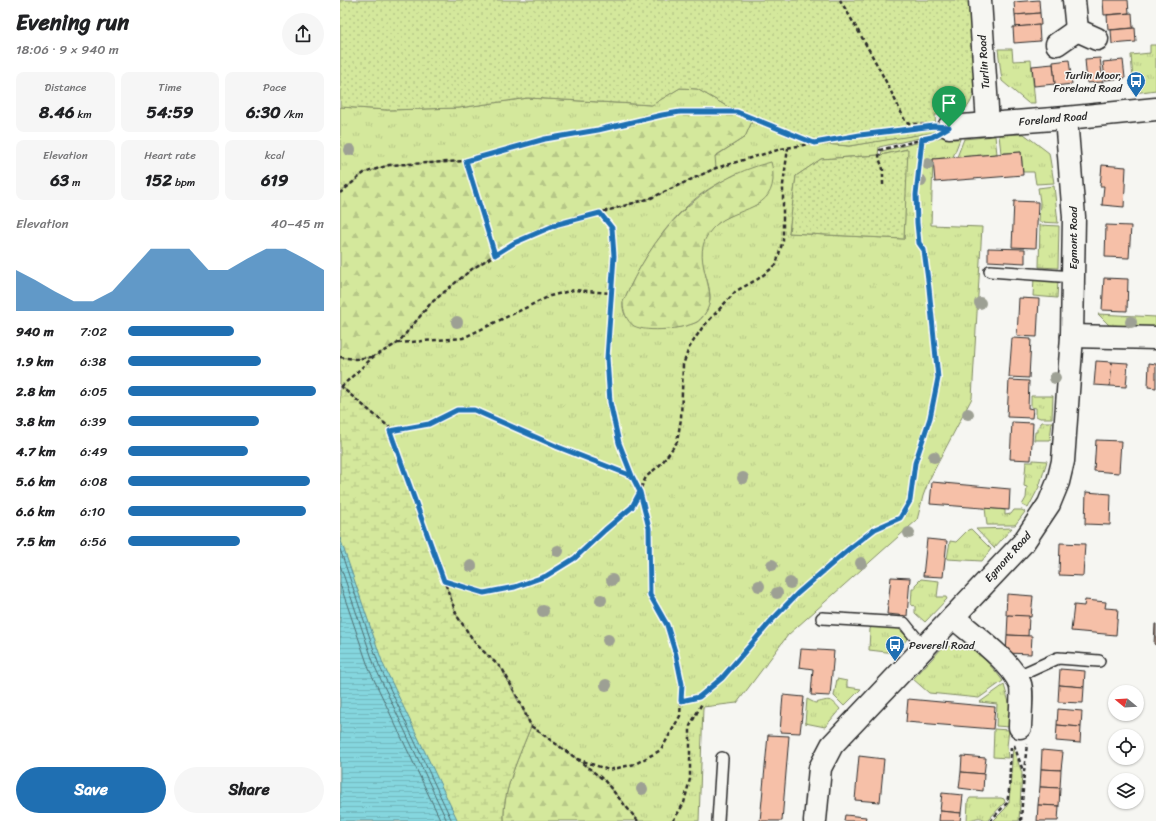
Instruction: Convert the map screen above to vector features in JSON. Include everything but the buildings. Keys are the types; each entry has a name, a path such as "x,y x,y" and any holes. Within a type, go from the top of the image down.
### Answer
{"street":[{"name":"Turlin Road","path":"980,0 988,124"},
{"path":"1074,0 1077,30"},
{"path":"1077,30 1097,39"},
{"path":"1057,44 1077,30"},
{"name":"Foreland Road","path":"949,127 1156,110"},
{"name":"Egmont Road","path":"815,821 820,768 832,745 1023,543 1054,494 1063,461 1072,336 1074,217 1066,118"},
{"path":"1072,336 1156,338"},
{"path":"952,617 1010,668 1021,685 1020,727"}],"lane":[{"path":"990,272 1073,276"},
{"path":"822,618 904,623 924,648"},
{"path":"1016,677 1058,658 1099,661"},
{"path":"718,821 722,758"}],"path":[{"path":"638,821 604,780 531,726 503,670 476,644 457,616 389,427 341,386 373,357 398,343 431,303 472,269 514,243 558,224 651,198 716,168 788,148 860,135 934,126 906,123 888,84 840,0"},
{"path":"340,193 364,173 389,165 466,161 545,139 598,130 680,112 737,112 814,143"},
{"path":"883,185 883,168 879,158 880,150 932,137 949,127"},
{"path":"681,701 699,697 722,678 772,620 797,594 826,568 875,529 900,518 910,501 915,463 930,418 938,378 924,250 919,243 917,223 916,195 922,139"},
{"path":"444,581 484,593 515,587 546,576 575,558 632,507 646,477 662,463 677,442 680,419 683,365 689,348 702,328 736,291 758,279 776,265 783,240 783,185 788,148"},
{"path":"466,161 495,255"},
{"path":"577,759 609,770 635,764 661,750 680,716 682,684 676,655 667,625 650,595 649,528 640,492 619,443 610,402 607,358 610,293 614,256 612,228 600,213"},
{"path":"398,343 463,338 550,296 574,290 610,293"},
{"path":"340,357 355,359 373,357"},
{"path":"390,431 429,424 457,410 474,410 558,447 632,476"},
{"path":"673,821 684,803 690,779 690,726 702,703"},
{"path":"1020,727 1023,736 1028,738 1021,821"},
{"path":"990,821 1007,803 1012,739 1024,772"}],"green space":[{"path":"340,0 969,0 975,84 971,101 964,110 952,114 935,115 936,132 849,146 814,143 737,112 697,89 680,88 652,105 528,98 459,108 387,110 340,107"},
{"path":"1150,45 1156,45 1156,90 1134,93 1131,55 1150,53"},
{"path":"998,49 1012,49 1013,61 1031,60 1035,103 1028,103 1002,81"},
{"path":"680,88 697,89 737,112 679,112 598,130 545,139 466,161 389,165 364,173 340,193 340,107 387,110 459,108 528,98 651,105"},
{"path":"679,112 737,112 753,119 745,137 715,156 716,168 651,198 558,223 514,243 472,269 431,303 398,343 373,357 355,359 340,357 340,193 364,173 389,165 466,161 545,139 598,130"},
{"path":"753,119 814,143 849,146 932,132 933,135 879,147 878,155 821,159 796,176 789,233 904,239 907,149 881,155 882,151 950,135 953,139 960,139 953,157 933,159 931,225 982,227 972,398 929,480 917,520 788,635 737,703 703,707 699,821 638,821 604,780 531,726 503,670 476,644 457,616 389,427 340,385 340,357 355,359 398,343 431,303 472,269 514,243 558,223 651,198 745,137","holes":["738,173 760,203 726,218 718,223 706,236 703,244 702,257 709,289 710,302 707,310 700,320 682,327 650,329 645,328 627,318 625,315 623,302 637,272 665,230 688,205 709,189"]},
{"path":"1024,134 1049,153 1054,183 1036,184 1034,172 1023,172 1021,152 1001,153 999,135"},
{"path":"995,136 997,154 957,157 964,139"},
{"path":"908,149 904,239 789,233 796,176 821,159 881,155"},
{"path":"771,162 773,180 770,191 765,198 748,209 720,222 712,229 705,240 702,250 710,301 707,310 702,317 697,322 683,327 656,330 640,328 631,324 626,315 623,302 648,254 663,233 680,214 699,197 721,182 745,170"},
{"path":"1054,186 1058,223 1039,222 1040,202 1038,188"},
{"path":"1040,225 1059,226 1058,268 1039,267"},
{"path":"1034,278 1058,280 1057,298 1033,296"},
{"path":"1098,314 1156,317 1156,327 1110,326"},
{"path":"340,385 389,427 457,616 476,644 501,668 531,726 509,785 504,809 504,821 340,821"},
{"path":"1031,396 1053,396 1052,418 1040,418 1036,416 1036,408 1031,407"},
{"path":"1042,422 1052,422 1050,440 1034,440 1035,432 1037,432 1037,428"},
{"path":"1033,460 1047,461 1039,487 1028,508 1022,505 1026,498 1027,487 1024,486 1026,462 1033,462"},
{"path":"985,508 1005,510 1005,515 1011,514 1014,510 1022,510 1025,512 1015,525 987,525"},
{"path":"1012,528 994,548 976,529"},
{"path":"971,529 991,549 982,561 947,559 950,541 956,542 968,530"},
{"path":"921,579 939,581 937,597 946,597 947,599 925,622 915,613 915,606 911,605 912,589 915,589 915,585"},
{"path":"872,626 897,627 908,638 895,653 869,650 870,629"},
{"path":"944,646 976,650 1003,681 979,698 929,693 913,679"},
{"path":"837,679 847,681 847,687 861,689 844,706 834,696"},
{"path":"1004,685 1010,706 1010,727 996,726 997,704 980,702"},
{"path":"807,699 815,703 829,700 840,709 825,727 805,723"},
{"path":"531,726 604,780 638,821 504,821 504,809 509,785"},
{"path":"994,729 1009,730 1007,746 1008,758 993,757"},
{"path":"1013,748 1022,773 1019,821 993,821 1005,809 1009,802"},
{"path":"970,798 1001,798 1004,799 1005,802 987,821 979,818 967,821 968,801"}],"water":[{"path":"340,538 383,664 457,819 456,821 340,821"}],"place":[{"name":"Turlin Moor, Foreland Road","path":"1136,98"},
{"name":"Peverell Road","path":"895,662"}],"route":[{"path":"949,127 932,137 922,139 916,195 917,223 919,243 924,250 935,338 938,378 930,418 915,463 910,501 900,518 875,529 826,568 797,594 772,620 722,678 699,697 681,701 682,684 676,655 667,625 650,595 649,528 640,492 632,476 558,447 474,410 457,410 429,424 390,431 444,581 484,593 515,587 546,576 575,558 632,507 640,492 619,443 610,402 607,358 610,293 614,256 612,228 600,213 558,224 514,243 495,255 466,161 545,139 598,130 680,112 737,112 814,143 860,135 934,126 949,127"}]}
